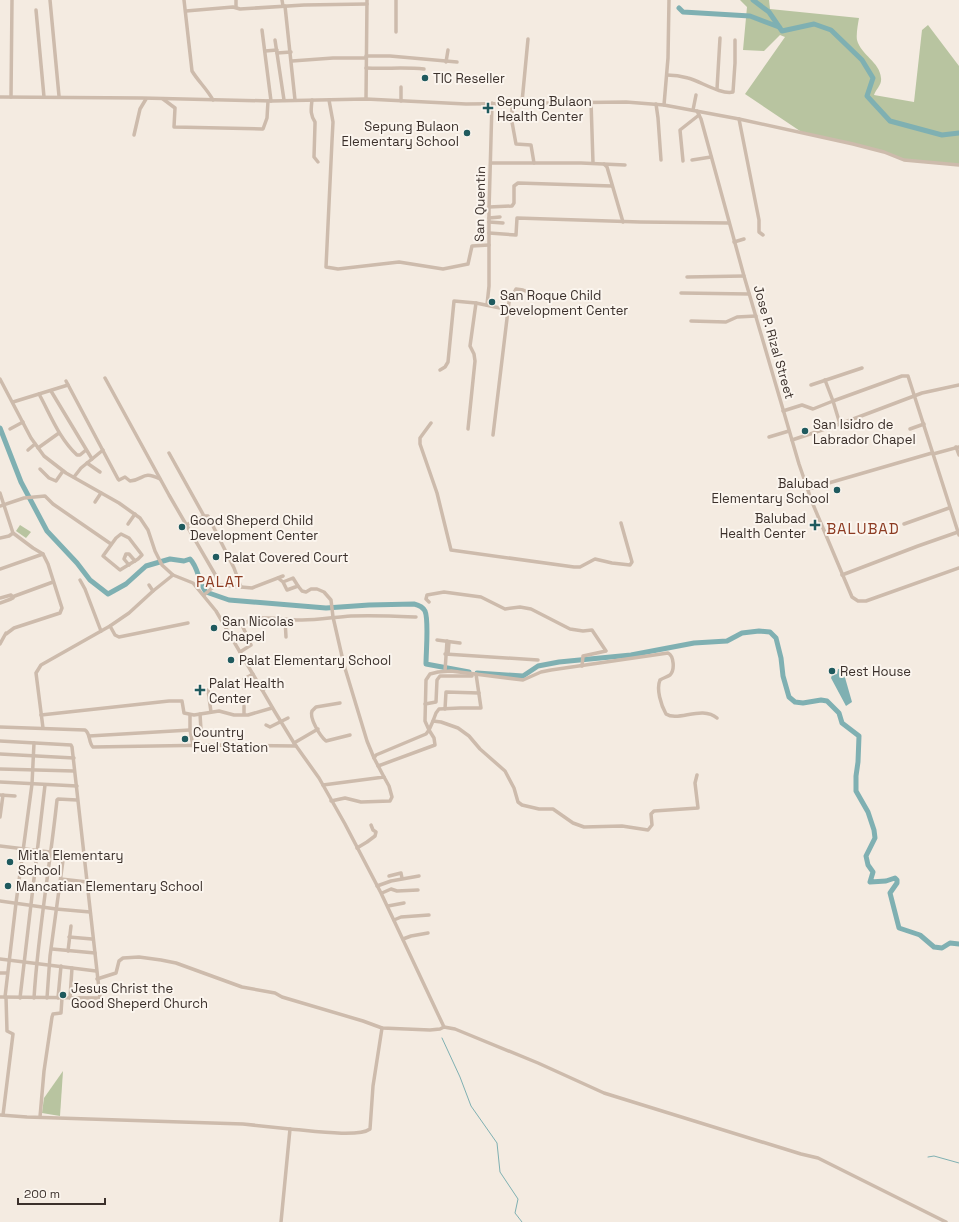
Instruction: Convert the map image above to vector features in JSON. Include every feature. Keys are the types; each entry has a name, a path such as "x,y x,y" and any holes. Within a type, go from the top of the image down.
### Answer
{"street":[{"path":"11,97 12,0"},
{"path":"50,0 59,96"},
{"path":"184,0 192,71 206,88 213,100"},
{"path":"236,0 236,7"},
{"path":"282,0 291,52 295,100"},
{"path":"396,0 396,32"},
{"path":"664,105 667,74 669,0"},
{"path":"186,11 236,7 240,9 320,2 367,2 366,99"},
{"path":"36,10 44,97"},
{"path":"162,99 175,108 174,127 263,129 267,118 270,101 262,30"},
{"path":"717,89 720,38"},
{"path":"522,102 528,39"},
{"path":"275,40 284,100"},
{"path":"667,74 688,78 731,93 734,89 735,40"},
{"path":"446,62 448,50"},
{"path":"265,51 291,52"},
{"path":"292,61 390,56 457,62"},
{"path":"366,68 386,69 403,67 424,69"},
{"path":"401,87 401,101"},
{"path":"683,161 680,130 696,112 696,95"},
{"path":"0,97 59,96 79,98 270,101 366,99 466,104 512,102 626,102 656,104 853,144 884,152 904,160 959,166"},
{"path":"134,135 140,109 146,99"},
{"path":"312,100 311,114 316,124 314,157 318,162"},
{"path":"329,100 333,122 326,267 338,269 399,262 443,269 468,264 472,246 489,245"},
{"path":"512,102 512,122 516,144 531,145 534,163"},
{"path":"591,102 593,164"},
{"name":"San Quentin","path":"487,305 489,286 489,207 492,103"},
{"path":"656,104 661,160"},
{"name":"Jose P. Rizal Street","path":"696,112 711,157 789,431 808,489 852,597 858,601 874,598 959,568"},
{"path":"739,120 759,220 759,232 762,235"},
{"path":"692,160 711,157"},
{"path":"491,164 534,163 625,165"},
{"path":"604,164 607,167 623,222"},
{"path":"489,207 512,206 514,203 514,186 518,183 612,186"},
{"path":"489,218 500,217"},
{"path":"489,233 516,235 517,218 623,222 729,223"},
{"path":"489,222 502,223"},
{"path":"734,242 744,239"},
{"path":"686,276 744,276"},
{"path":"493,434 509,302 516,289 533,294"},
{"path":"681,293 749,294"},
{"path":"440,370 445,367 448,362 453,302 455,300 500,308"},
{"path":"468,430 475,361 474,354 470,349 470,346 476,303"},
{"path":"690,320 726,322 737,317 756,316"},
{"path":"811,385 862,368"},
{"path":"783,411 802,405 813,409 902,376 908,376 958,534 918,546 842,575"},
{"path":"105,378 186,526 216,576 219,585"},
{"path":"0,379 35,444 44,456 64,471 135,514 146,525 160,560 174,575 193,583 207,593 272,708 322,785 382,893 444,1027"},
{"path":"825,380 840,424"},
{"path":"13,402 51,391 67,383 119,480 125,477 130,481 136,480 143,476 153,476 161,480"},
{"path":"792,440 840,424 928,391 959,385"},
{"path":"51,391 92,459"},
{"path":"39,394 59,433 66,443 78,455 86,450"},
{"path":"10,429 23,422"},
{"path":"431,423 420,438 420,444 437,493 451,550 574,567 580,567 595,558 608,563 630,565 632,562 621,523"},
{"path":"910,429 924,424"},
{"path":"769,437 789,431"},
{"path":"38,448 59,433"},
{"path":"28,450 35,444"},
{"path":"808,489 932,453 958,447 959,455"},
{"path":"74,477 81,468 103,450"},
{"path":"169,453 204,516 208,516 242,587"},
{"path":"87,463 100,472"},
{"path":"40,469 49,478 56,481 64,471"},
{"path":"0,493 2,505 13,533 43,554 62,608 60,613 14,628 6,633 0,644"},
{"path":"95,502 102,493"},
{"path":"2,505 28,498 45,496 53,504 111,544"},
{"path":"904,524 949,508"},
{"path":"128,524 135,514"},
{"path":"186,526 204,516"},
{"path":"0,538 9,536 13,533"},
{"path":"121,534 126,536 134,544 142,555 135,561 122,570 119,570 104,558 104,555 111,544 121,534"},
{"path":"0,569 43,554"},
{"path":"129,565 124,559 126,554 129,554 135,561"},
{"path":"43,728 36,673 38,668 110,626 129,613 153,591 174,575"},
{"path":"207,593 219,585 254,587 283,576"},
{"path":"278,578 283,582 287,590 298,586"},
{"path":"283,582 293,578 302,591 306,592 311,589 317,589 324,592 331,600 331,608 344,666 367,742 389,786 392,797 390,801 361,802 345,798 331,801"},
{"path":"80,580 101,631"},
{"path":"0,598 10,595 12,596 53,582"},
{"path":"149,585 153,591"},
{"path":"428,602 426,599 427,595 438,593 478,597 505,609 517,607 531,609 570,628 583,631 592,630 606,651 583,656 582,664"},
{"path":"0,603 12,600 12,596"},
{"path":"240,652 251,645 242,626 243,623 266,618 304,620 333,617 416,617"},
{"path":"285,619 286,636"},
{"path":"110,626 115,635 119,637 188,623"},
{"path":"437,640 460,643"},
{"path":"444,670 448,642"},
{"path":"378,766 435,745 434,738 425,721 426,680 432,673 444,670 521,680 541,672 582,664 667,652 670,653 673,658 672,672 668,677 660,680 659,684 661,701 666,714 673,716 708,714 717,718"},
{"path":"447,654 538,660"},
{"path":"244,679 253,674"},
{"path":"374,758 377,754 426,734 434,721 438,710 481,708 476,675"},
{"path":"425,704 436,702 437,680 440,676 476,675"},
{"path":"262,690 274,684"},
{"path":"208,690 211,712"},
{"path":"445,709 446,692 479,692"},
{"path":"42,715 169,701 182,701 184,713 190,715 222,711 234,715 252,715 272,708"},
{"path":"340,703 316,707 312,711 311,715 318,729 326,740 350,735"},
{"path":"244,706 244,714"},
{"path":"200,714 201,730"},
{"path":"190,715 190,730 193,746"},
{"path":"266,725 270,727 288,718"},
{"path":"434,721 458,728 469,736 480,749 504,771 520,804 534,808 553,810 573,823 584,827 625,826 648,830 652,825 651,814 654,811 698,809 695,783 697,775"},
{"path":"0,727 85,730 87,731 93,748 295,745 318,729"},
{"path":"89,736 190,730"},
{"path":"0,741 71,745 73,750 92,939 100,998 0,997"},
{"path":"34,743 32,784 5,997 7,1031 13,1034 2,1115 243,1124 349,1133 364,1132 370,1129 373,1086 382,1028"},
{"path":"0,754 74,758"},
{"path":"0,769 74,771"},
{"path":"322,785 384,777"},
{"path":"0,782 77,786"},
{"path":"20,998 23,961 45,785"},
{"path":"0,817 1,795 15,796"},
{"path":"34,998 36,963 52,852 57,799 77,800"},
{"path":"357,848 375,836 376,832 373,830 371,825"},
{"path":"0,846 83,856"},
{"path":"47,998 56,909 64,853"},
{"path":"390,881 389,874 401,873 402,878"},
{"path":"377,886 402,878 419,876"},
{"path":"60,879 87,882"},
{"path":"382,893 391,889 397,891 418,890"},
{"path":"0,901 90,912"},
{"path":"388,906 404,903"},
{"path":"394,920 401,917 429,915"},
{"path":"68,951 71,926"},
{"path":"402,939 428,933"},
{"path":"69,937 92,939"},
{"path":"52,949 95,954"},
{"path":"97,979 116,974 122,958 139,957 161,960 242,987 275,993 282,998 363,1020 382,1028 430,1030 444,1027 454,1029 538,1063 604,1093 818,1158 946,1222"},
{"path":"0,959 96,971"},
{"path":"40,1117 44,1071 52,1017 53,1014 61,1013 61,966"},
{"path":"70,998 72,968"},
{"path":"0,973 7,974"},
{"path":"282,1222 290,1129"}],"green space":[{"path":"740,0 769,0 770,9 859,18 857,40 862,50 880,72 880,85 874,95 914,102 922,30 928,25 959,66 959,165 906,160 859,145 803,133 745,94 785,37 780,35 764,51 743,50 747,7"},
{"path":"20,525 31,532 26,538 16,531"},
{"path":"63,1071 60,1116 42,1113 44,1098"}],"water":[{"path":"838,669 841,669 844,674 852,702 846,706 831,678 832,675 837,674"}],"waterway":[{"path":"753,0 769,12 782,31 814,24 831,30 862,60 873,78 867,96 890,121 942,135 959,133"},
{"path":"679,8 683,12 750,16 779,27"},
{"path":"0,428 21,482 47,531 77,563 90,580 108,594 126,584 146,566 170,559 184,561 190,559 206,592 229,600 326,608 414,604 423,608 426,615 426,664 469,672"},
{"path":"477,673 523,676 538,666 559,662 631,655 694,643 727,641 742,633 759,631 770,632 776,638 781,658 783,676 789,697 795,702 803,703 821,700 827,701 839,713 842,723 859,736 856,791 868,812 875,838 866,856 868,865 873,872 870,882 886,881 895,878 897,880 897,883 890,893 899,928 920,935 934,947 942,948 950,943 959,944"},
{"path":"442,1038 460,1077 471,1106 497,1143 500,1172 518,1199 515,1213 522,1222"},
{"path":"928,1157 934,1156 959,1163"}],"place":[{"name":"TIC Reseller","path":"425,78"},
{"name":"Sepung Bulaon Health Center","path":"488,108"},
{"name":"Sepung Bulaon Elementary School","path":"467,133"},
{"name":"San Roque Child Development Center","path":"492,302"},
{"name":"San Isidro de Labrador Chapel","path":"805,431"},
{"name":"Balubad Elementary School","path":"837,490"},
{"name":"Balubad Health Center","path":"815,525"},
{"name":"Good Sheperd Child Development Center","path":"182,527"},
{"name":"Palat Covered Court","path":"216,557"},
{"name":"San Nicolas Chapel","path":"214,628"},
{"name":"Palat Elementary School","path":"231,660"},
{"name":"Rest House","path":"832,671"},
{"name":"Palat Health Center","path":"200,690"},
{"name":"Country Fuel Station","path":"185,739"},
{"name":"Mitla Elementary School","path":"10,862"},
{"name":"Mancatian Elementary School","path":"8,886"},
{"name":"Jesus Christ the Good Sheperd Church","path":"63,995"}],"district":[{"name":"BALUBAD","path":"863,528"},
{"name":"PALAT","path":"220,581"}]}
